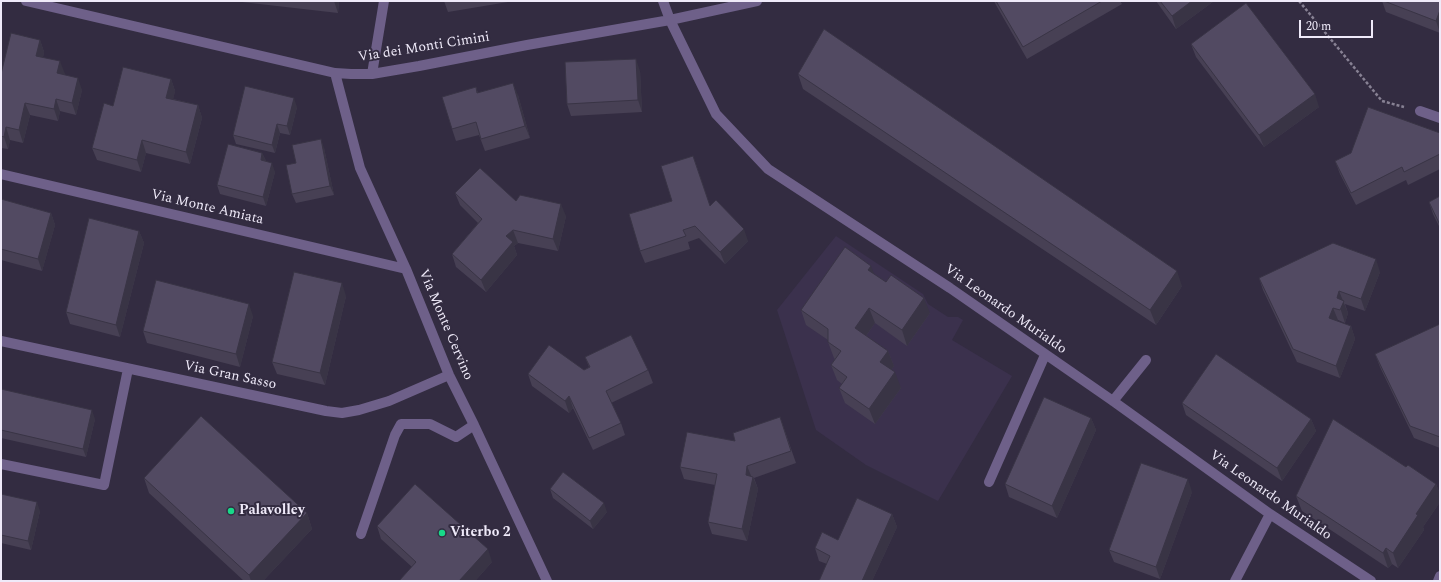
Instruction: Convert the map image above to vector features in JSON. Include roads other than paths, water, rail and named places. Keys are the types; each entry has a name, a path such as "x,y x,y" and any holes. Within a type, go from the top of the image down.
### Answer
{"street":[{"name":"Via dei Monti Cimini","path":"26,1 335,73 372,74 670,20 757,1"},
{"path":"372,74 384,1"},
{"name":"Via Leonardo Murialdo","path":"663,1 670,20 716,114 768,169 950,288 1270,514 1371,581"},
{"name":"Via Monte Cervino","path":"335,73 360,168 406,269 449,376 474,425 547,581"},
{"path":"1420,111 1440,118"},
{"name":"Via Monte Amiata","path":"1,174 406,269"},
{"name":"Via Gran Sasso","path":"1,341 326,411 342,413 389,401 449,376"},
{"path":"989,482 1045,355"},
{"path":"1112,402 1146,360"},
{"path":"1,464 104,485 128,368"},
{"path":"360,534 395,435 401,424 430,424 456,437 474,425"},
{"path":"1238,578 1270,514"},
{"path":"1438,581 1440,576"}],"place":[{"name":"Palavolley","path":"231,511"},
{"name":"Viterbo 2","path":"442,533"}]}
